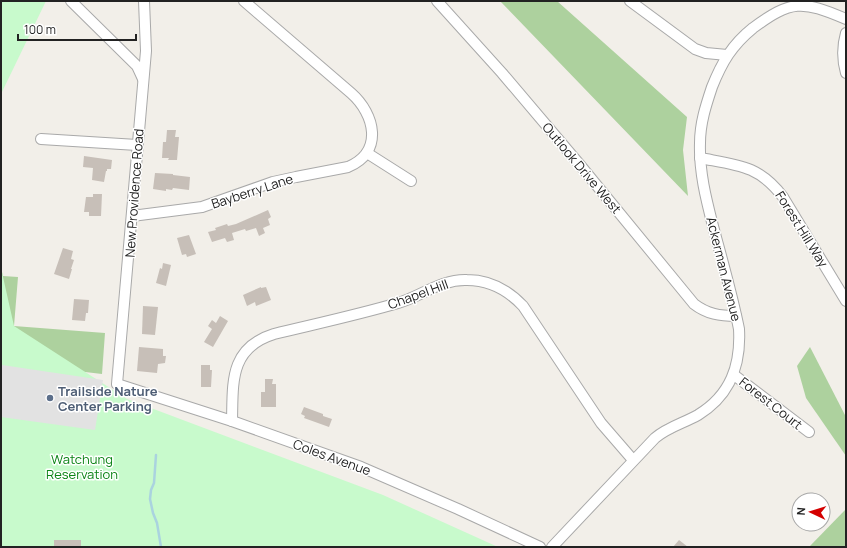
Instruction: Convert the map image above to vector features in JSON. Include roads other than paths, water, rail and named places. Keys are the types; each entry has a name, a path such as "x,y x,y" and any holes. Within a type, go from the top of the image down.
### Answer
{"street":[{"path":"71,1 136,66 143,81"},
{"name":"New Providence Road","path":"118,384 146,51 144,1"},
{"path":"244,1 351,92 363,105 370,120 372,141 367,153 411,181"},
{"name":"Outlook Drive West","path":"437,1 502,73 576,159 694,304 702,311 712,314 736,316"},
{"path":"630,1 694,49 712,54 727,55"},
{"name":"Ackerman Avenue","path":"552,547 649,444 661,433 697,416 711,406 734,375 740,342 736,316 703,186 700,158 701,128 704,113 718,73 727,55 739,41 763,19 774,11 789,5 813,5 846,19"},
{"path":"846,33 843,48 846,73"},
{"path":"41,139 137,145"},
{"name":"Bayberry Lane","path":"132,216 202,207 273,182 348,167 355,164 367,153"},
{"name":"Forest Hill Way","path":"700,158 734,164 750,169 765,177 774,185 783,197 846,301"},
{"name":"Chapel Hill","path":"232,422 235,372 241,357 255,342 274,334 400,303 444,283 460,280 475,280 498,287 512,295 523,306 601,423 634,460"},
{"name":"Forest Court","path":"734,375 808,432"},
{"name":"Coles Avenue","path":"118,384 232,422 361,468 402,484 540,547"}],"waterway":[{"path":"156,455 154,483 151,490 150,499 157,523 161,547"}],"place":[{"name":"Trailside Nature Center Parking","path":"50,398"}],"park label":[{"name":"Watchung Reservation","path":"82,466"}]}
